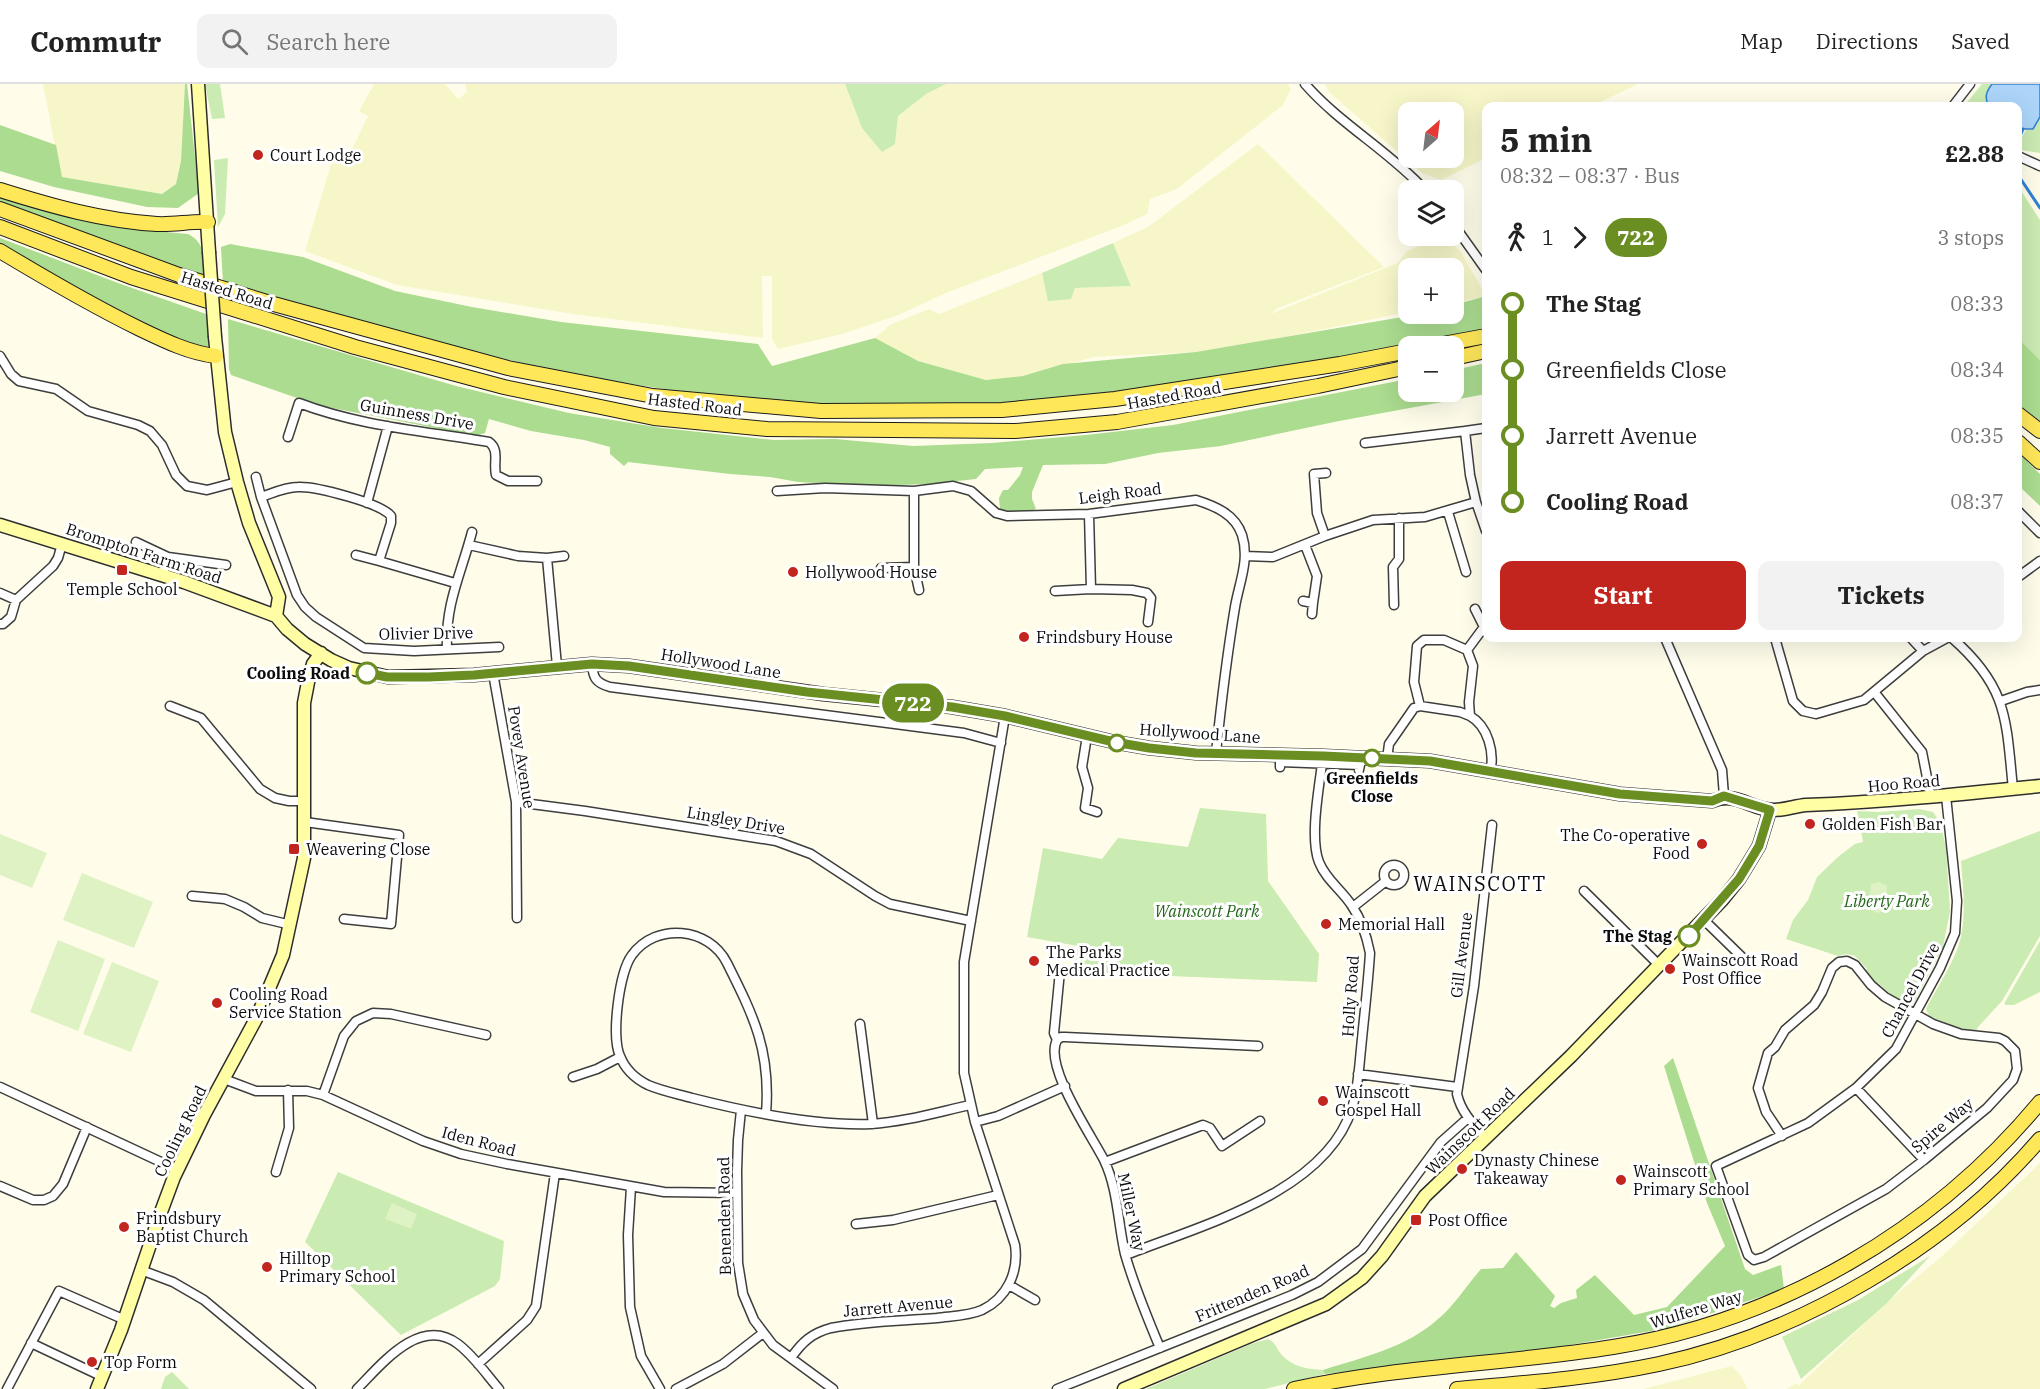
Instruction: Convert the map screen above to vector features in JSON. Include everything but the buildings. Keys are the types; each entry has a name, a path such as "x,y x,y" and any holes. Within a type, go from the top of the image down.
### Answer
{"main road":[{"path":"198,84 216,356 225,432 249,523 279,597 276,616"},
{"path":"0,190 75,211 131,222 168,225 208,222"},
{"name":"Hasted Road","path":"0,209 179,275 270,303 507,368 653,396 820,411 1002,410 1115,399 1398,353"},
{"name":"Hasted Road","path":"0,227 131,277 355,347 458,375 504,387 654,417 756,428 1026,430 1117,422 1398,370"},
{"path":"0,251 106,312 179,346 203,355 216,356"},
{"path":"1464,340 1482,337"},
{"path":"1464,356 1482,352"},
{"path":"2022,417 2040,431"},
{"path":"2022,446 2040,462"},
{"name":"Brompton Farm Road","path":"0,525 162,576 276,616"},
{"name":"Hollywood Lane","path":"276,616 287,629 321,654 350,668 387,677 493,673 592,664 643,668 823,694 952,707 1005,716 1149,748 1322,759 1430,761 1640,796 1712,801 1724,796 1770,810"},
{"name":"Cooling Road","path":"98,1389 126,1316 164,1202 204,1115 257,1017 283,955 304,858 304,703 311,670 321,654"},
{"name":"Hoo Road","path":"1770,810 1931,798 2040,786"},
{"name":"Wainscott Road","path":"1124,1389 1326,1304 1362,1278 1382,1256 1425,1196 1516,1110 1704,920 1744,872 1759,846 1770,810"},
{"name":"Wulfere Way","path":"1294,1389 1369,1375 1615,1347 1681,1332 1748,1311 1828,1274 1902,1229 1980,1166 2040,1102"},
{"path":"1457,1389 1568,1379 1661,1363 1730,1343 1779,1324 1825,1304 1871,1279 1918,1248 1988,1192 2040,1139"}],"street":[{"path":"1305,84 1415,180"},
{"path":"1956,102 1970,84"},
{"path":"2022,158 2040,166"},
{"path":"1464,239 1482,264"},
{"path":"0,356 11,374 19,381 56,389 88,411 138,425 150,431 162,445 176,475 187,486 207,490 237,482"},
{"name":"Guinness Drive","path":"288,437 299,403 334,414 388,426 489,442 494,446 496,452 494,469 496,475 508,481 537,480"},
{"path":"367,503 388,426"},
{"path":"1365,443 1482,429"},
{"path":"1465,431 1470,475 1482,519"},
{"path":"1325,536 1317,513 1310,474 1326,473"},
{"name":"Olivier Drive","path":"256,477 261,497 297,595 316,617 364,648 397,651 499,647"},
{"path":"261,497 299,486 324,490 381,507 391,516 391,523 378,561"},
{"name":"Leigh Road","path":"777,491 825,488 914,491 953,486 971,491 996,513 1007,516 1089,514 1196,500 1213,505 1226,513 1236,524 1242,535 1245,556 1243,578 1235,605 1216,753"},
{"path":"914,491 914,567 919,590"},
{"path":"1245,556 1273,557 1373,520 1425,517 1476,502"},
{"path":"1448,512 1466,572"},
{"path":"1089,514 1091,589"},
{"path":"2022,515 2040,532"},
{"path":"1394,605 1394,567 1399,559 1399,518"},
{"path":"447,650 448,614 455,583 472,532"},
{"path":"136,542 168,557 226,565"},
{"path":"0,624 11,617 16,600 53,566 62,544"},
{"path":"469,545 518,556 547,558 564,556"},
{"path":"1305,545 1317,576 1312,614"},
{"path":"356,555 455,583"},
{"path":"162,576 168,557"},
{"path":"547,558 557,666"},
{"path":"2022,574 2040,561"},
{"path":"881,568 914,567"},
{"path":"1055,591 1091,589 1132,590 1148,593 1151,598 1148,622"},
{"path":"0,593 16,600"},
{"path":"1303,601 1313,603"},
{"path":"1475,609 1482,622"},
{"path":"1467,650 1482,631"},
{"path":"1420,706 1414,682 1417,646 1425,640 1452,642 1467,650 1473,666 1469,702 1470,716"},
{"path":"1667,642 1722,770 1724,796"},
{"path":"1776,642 1793,702 1803,711 1816,714 1864,700 1923,651 1940,642"},
{"path":"1915,642 1923,651"},
{"path":"1956,642 1977,661 1993,684 2001,701 2007,729 2013,789"},
{"path":"592,664 594,677 599,684 610,687 964,733 1001,743"},
{"name":"Povey Avenue","path":"493,673 516,802 517,918"},
{"path":"2001,701 2040,690"},
{"path":"1875,693 1922,752 1931,798"},
{"path":"170,706 201,718 260,789 275,798 304,801"},
{"path":"1387,759 1389,744 1414,708 1420,706 1460,712 1478,720 1487,736 1492,752 1490,772"},
{"path":"1005,716 964,962 964,1072 975,1122 1013,1237 1016,1253 1015,1270 1009,1285 1035,1300"},
{"path":"1088,736 1082,766 1088,788 1084,808 1097,812"},
{"path":"1280,767 1280,762 1322,759 1360,765 1359,770"},
{"name":"Holly Road","path":"1126,1255 1235,1214 1279,1191 1310,1168 1337,1140 1352,1108 1358,1074 1370,953 1368,940 1353,907 1327,877 1318,860 1315,833 1322,759"},
{"name":"Chancel Drive","path":"1764,1257 1754,1260 1748,1255 1716,1166 1808,1123 1856,1088 1896,1049 1950,947 1956,922 1957,901 1946,796"},
{"name":"Lingley Drive","path":"516,802 776,841 811,854 890,904 971,921"},
{"path":"304,822 399,835 390,924 344,919"},
{"name":"Gill Avenue","path":"1486,1138 1468,1118 1459,1103 1457,1087 1474,986 1491,825"},
{"path":"1353,907 1386,881"},
{"path":"1584,891 1660,966"},
{"path":"192,896 225,899 262,918 291,926"},
{"path":"1704,920 1745,960"},
{"path":"766,1114 767,1078 760,1035 725,959 715,947 702,938 680,932 664,934 649,940 632,955 624,971 617,1015 616,1042 620,1057 634,1076 650,1085 741,1110 766,1114 840,1123 873,1124 970,1105"},
{"name":"Spire Way","path":"1764,1257 1884,1190 1924,1160 1987,1108 2013,1080 2017,1069 2015,1051 2005,1041 1948,1030 1915,1015 1881,993 1854,964 1847,961 1837,963 1814,1005 1785,1030 1775,1047 1768,1053 1758,1088 1766,1112 1782,1136"},
{"name":"Miller Way","path":"1060,971 1054,1033 1057,1040 1055,1047 1058,1071 1076,1111 1105,1162 1118,1209 1132,1278 1160,1348"},
{"path":"323,1095 344,1036 356,1021 372,1013 391,1014 486,1035"},
{"path":"860,1024 873,1124"},
{"path":"1057,1040 1065,1036 1258,1046"},
{"path":"573,1077 597,1069 620,1057"},
{"path":"1358,1074 1457,1087"},
{"name":"Iden Road","path":"224,1078 256,1091 307,1091 323,1095 423,1141 461,1154 664,1192 737,1194"},
{"path":"975,1122 998,1116 1065,1086"},
{"path":"0,1087 178,1170"},
{"path":"1856,1088 1924,1160"},
{"path":"276,1172 289,1128 288,1090"},
{"name":"Benenden Road","path":"741,1110 737,1149 740,1284 750,1311 773,1345 813,1372 833,1389"},
{"name":"Frittenden Road","path":"1058,1389 1292,1295 1318,1282 1362,1249 1441,1142 1468,1118"},
{"path":"1105,1162 1203,1125 1210,1128 1222,1146 1260,1121"},
{"path":"0,1186 33,1200 44,1200 53,1196 63,1184 87,1127"},
{"path":"478,1364 527,1320 536,1306 555,1173"},
{"path":"631,1187 628,1235 630,1307 641,1356 660,1389"},
{"path":"856,1224 893,1220 998,1195"},
{"path":"141,1270 173,1282 204,1300 311,1389"},
{"name":"Jarrett Avenue","path":"791,1358 804,1341 821,1331 843,1326 972,1313 992,1304 1009,1285"},
{"path":"7,1389 60,1291 126,1316"},
{"path":"676,1389 723,1364 764,1333"},
{"path":"357,1389 390,1354 420,1337 441,1336 457,1343 499,1389"},
{"path":"31,1343 103,1377"}],"green space":[{"path":"43,84 185,84 181,161 176,184 162,194 61,177"},
{"path":"185,84 187,84 199,193 178,208 147,207 54,187 0,171 0,125 56,145 62,177 162,194 176,184 181,161"},
{"path":"205,84 220,84 225,118 212,119"},
{"path":"374,84 445,84 458,99 467,92 465,84 845,84 862,128 895,144 898,116 926,94 946,84 1288,84 1291,89 1283,105 1177,189 1150,199 1147,214 1124,225 946,293 896,316 842,334 778,349 772,339 772,276 762,276 763,338 573,314 397,285 305,251 332,161 345,164 368,116 359,111"},
{"path":"845,84 946,84 926,94 898,116 895,144 882,152 862,128"},
{"path":"1325,84 1638,84 1600,102 1482,102 1482,160 1441,180 1422,173 1416,168 1464,168 1464,102 1398,102 1398,152 1329,92"},
{"path":"1982,84 1992,84 1986,95 1988,102 1967,102"},
{"path":"2040,117 2040,153 2022,150 2022,137 2026,130 2035,126"},
{"path":"1258,144 1384,267 1278,308 1270,314 1398,263 1398,314 1275,339 1196,352 1094,357 1023,376 987,380 918,361 875,338 890,325 929,309 939,314 1042,273 1048,300 1075,288 1131,286 1113,243 1148,227"},
{"path":"228,158 225,214 218,227 214,160"},
{"path":"2022,192 2040,220 2040,360 2022,342"},
{"path":"0,197 101,223 132,229 188,234 198,242 203,252 204,278 98,241 0,201"},
{"path":"0,238 206,314 212,338 211,346 202,353 170,341 0,247"},
{"path":"1113,243 1131,286 1075,288 1071,299 1048,301 1042,273"},
{"path":"230,244 303,257 395,291 472,307 561,322 758,344 772,366 875,338 918,361 986,380 1023,376 1063,364 1196,352 1398,318 1398,324 1464,324 1464,302 1482,297 1482,333 1462,336 1398,336 1398,347 1100,397 989,406 887,407 744,401 565,374 343,318 223,284 221,247"},
{"path":"1419,246 1455,246 1462,254 1482,289 1482,297 1464,301 1464,258 1402,258 1406,252"},
{"path":"228,319 456,386 569,413 662,428 774,440 835,439 913,446 992,443 1086,435 1173,425 1398,381 1398,402 1442,402 1221,446 1158,453 1105,464 1043,465 1032,492 1036,509 1014,512 1000,509 999,498 1003,490 1008,490 1020,475 1023,467 985,469 976,479 930,484 867,486 798,482 628,462 624,466 610,454 610,447 584,440 531,431 489,419 485,433 476,436 317,405 231,375"},
{"path":"2022,342 2040,360 2040,421 2022,407"},
{"path":"1482,364 1482,395 1464,398 1464,368"},
{"path":"2022,456 2040,474 2040,506 2022,489"},
{"name":"Wainscott Park","path":"1200,808 1266,814 1268,881 1319,954 1317,982 1074,972 1078,946 1027,937 1043,848 1102,859 1118,838 1188,847"},
{"name":"Liberty Park","path":"1919,809 1933,812 1942,830 1946,848 1950,911 1943,947 1911,1005 1903,1002 1902,1004 1893,999 1893,996 1878,983 1875,984 1865,971 1867,969 1855,956 1847,954 1838,956 1786,939 1793,920 1808,900 1817,877 1839,856 1855,844 1863,842 1857,811"},
{"path":"2040,831 2040,936 2002,1001 1976,1031 1949,1026 1929,1016 1926,1009 1951,964 1959,946 1963,928 1961,861"},
{"path":"0,834 47,853 32,888 0,875"},
{"path":"82,873 153,902 134,948 63,920"},
{"path":"1879,882 1887,886 1885,911 1877,913 1869,909 1871,884"},
{"path":"58,940 105,959 78,1031 30,1012"},
{"path":"2040,941 2040,992 2014,1005 2005,1005 2005,1002"},
{"path":"112,962 159,981 131,1052 83,1034"},
{"path":"1673,1058 1745,1269 1753,1275 1781,1265 1784,1289 1668,1328 1547,1349 1325,1374 1323,1370 1384,1350 1426,1329 1450,1308 1481,1269 1503,1268 1516,1252 1555,1296 1550,1306 1554,1308 1577,1298 1576,1290 1595,1275 1634,1315 1667,1307 1725,1246 1707,1203 1664,1066"},
{"path":"2040,1163 2040,1389 1787,1389 1796,1383 1798,1386 1892,1298 1941,1257"},
{"path":"338,1172 504,1241 500,1279 495,1286 401,1335 305,1242"},
{"path":"392,1203 417,1214 411,1229 385,1219"},
{"path":"1930,1256 1887,1303 1801,1379 1782,1337 1858,1300"},
{"path":"1268,1339 1290,1362 1306,1368 1323,1370 1325,1374 1265,1389 1146,1389 1251,1344"},
{"path":"1732,1366 1748,1389 1643,1389"},
{"path":"172,1372 189,1389 161,1389 165,1377"}],"water":[{"path":"1992,84 2040,84 2040,117 2033,129 2022,129 2022,102 1988,102 1986,95"}],"waterway":[{"path":"2022,181 2040,208"}],"bus line":[{"name":"722","path":"367,673 387,677 429,677 592,664 629,666 774,688 952,707 1005,716 1149,748 1196,753 1430,761 1620,794 1712,801 1724,796 1770,810 1759,846 1739,879 1689,936"}],"place":[{"name":"Court Lodge","path":"258,155"},
{"name":"Temple School","path":"122,570"},
{"name":"Hollywood House","path":"793,572"},
{"name":"Frindsbury House","path":"1024,637"},
{"name":"Cooling Road","path":"367,673"},
{"name":"Greenfields Close","path":"1372,758"},
{"name":"Golden Fish Bar","path":"1810,824"},
{"name":"The Co-operative Food","path":"1702,844"},
{"name":"Weavering Close","path":"294,849"},
{"name":"Memorial Hall","path":"1326,924"},
{"name":"The Stag","path":"1689,936"},
{"name":"The Parks Medical Practice","path":"1034,961"},
{"name":"Wainscott Road Post Office","path":"1670,969"},
{"name":"Cooling Road Service Station","path":"217,1003"},
{"name":"Wainscott Gospel Hall","path":"1323,1101"},
{"name":"Dynasty Chinese Takeaway","path":"1462,1169"},
{"name":"Wainscott Primary School","path":"1621,1180"},
{"name":"Post Office","path":"1416,1220"},
{"name":"Frindsbury Baptist Church","path":"124,1227"},
{"name":"Hilltop Primary School","path":"267,1267"},
{"name":"Top Form","path":"92,1362"}],"district":[{"name":"WAINSCOTT","path":"1480,883"}]}
